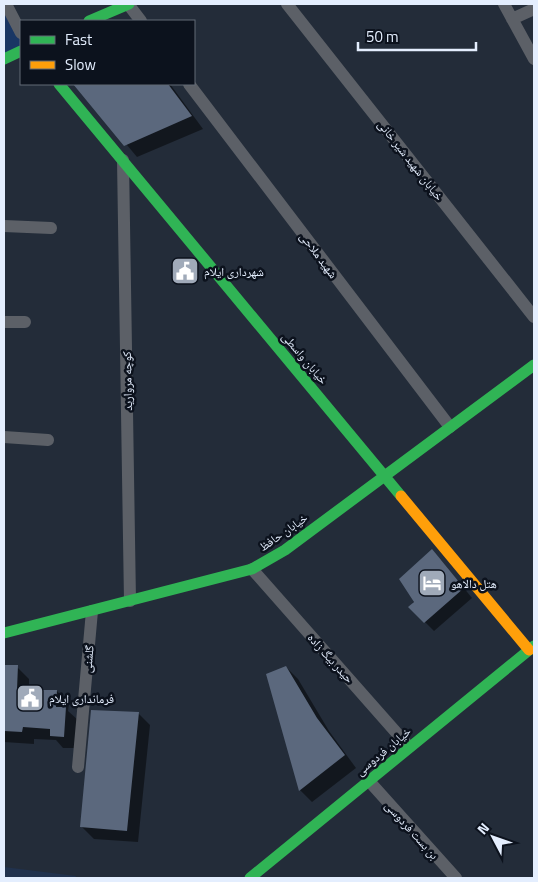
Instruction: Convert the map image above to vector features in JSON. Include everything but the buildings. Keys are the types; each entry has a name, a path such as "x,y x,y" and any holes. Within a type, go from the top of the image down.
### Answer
{"street":[{"path":"6,4 20,30"},
{"path":"91,20 129,4 140,20"},
{"name":"خیابان شهید شیر خانی","path":"287,4 534,317"},
{"path":"504,4 534,59"},
{"path":"512,19 534,8"},
{"path":"4,59 20,51"},
{"name":"خیابان واسطی","path":"60,85 384,476 532,648"},
{"name":"شهید ملاحی","path":"190,85 450,427"},
{"name":"کوچه مروارید","path":"123,160 130,601"},
{"path":"4,226 51,228"},
{"path":"4,322 25,322"},
{"name":"خیابان حافظ","path":"4,633 252,569 285,550 534,365"},
{"path":"4,437 48,440"},
{"name":"حیدر بیگ زاده","path":"252,569 410,747"},
{"name":"گلشنی","path":"78,767 92,611"},
{"name":"خیابان فردوسی","path":"250,878 532,648"},
{"name":"بن بست فردوسی","path":"369,781 456,878"}],"shaded area":[{"path":"4,7 20,38 20,47 4,54"},
{"path":"4,867 76,876 75,878 4,878"}],"traffic: fast":[{"path":"91,20 129,4"},
{"path":"4,59 20,51"},
{"path":"60,85 401,496"},
{"path":"4,633 252,569 285,550 534,365"},
{"path":"250,878 534,646"}],"traffic: slow":[{"path":"401,496 529,650"}],"place":[{"name":"شهرداری ایلام","path":"185,271"},
{"name":"هتل دالاهو","path":"432,583"},
{"name":"فرمانداری ایلام","path":"30,698"}]}
